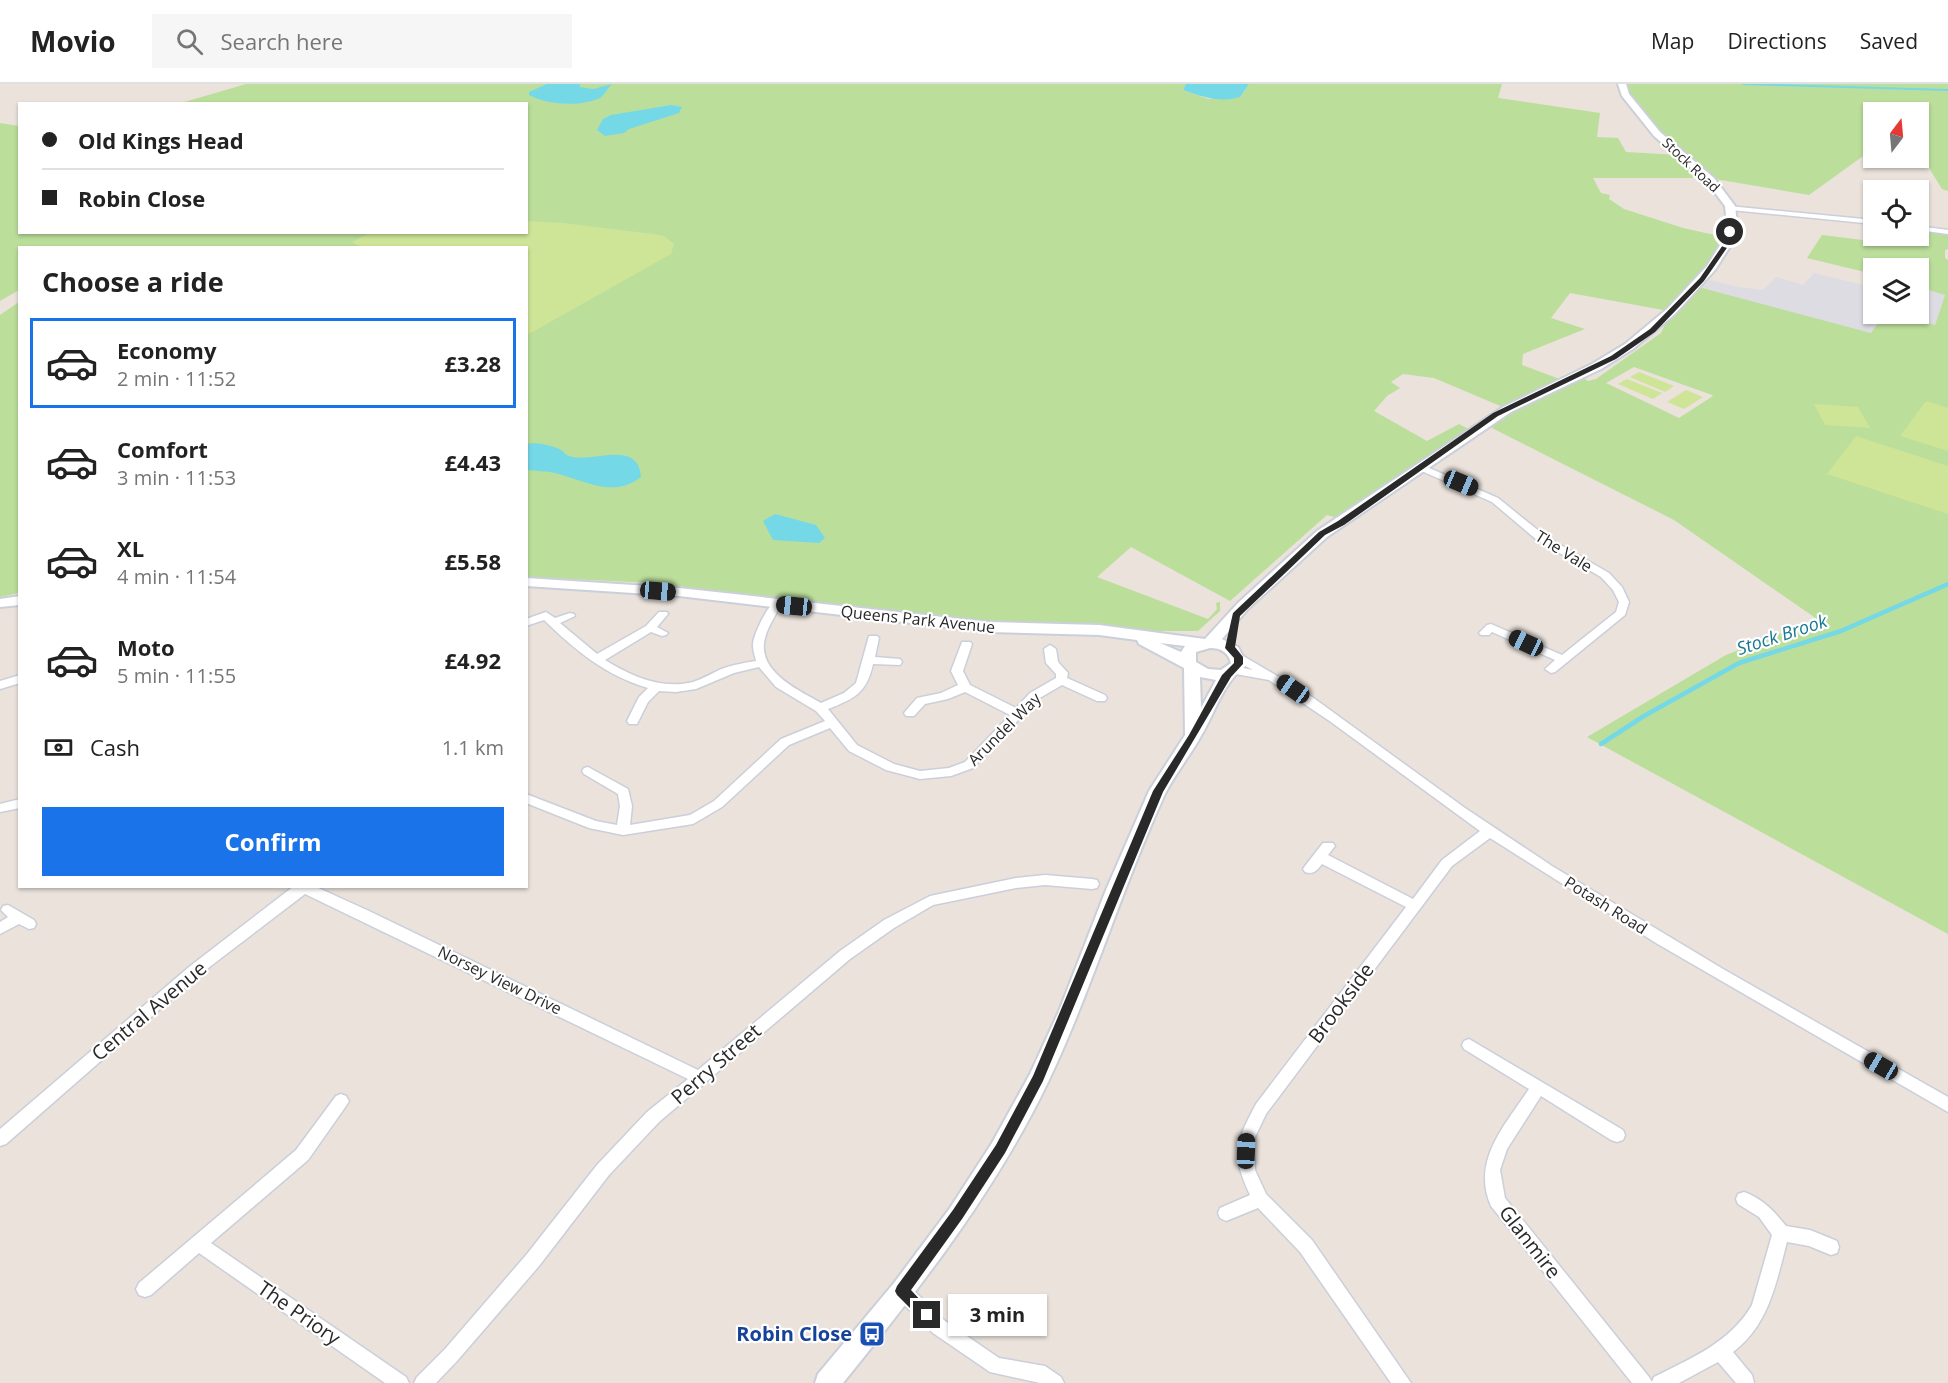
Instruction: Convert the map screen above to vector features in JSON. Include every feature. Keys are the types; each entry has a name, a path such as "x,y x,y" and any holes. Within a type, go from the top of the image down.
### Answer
{"main road":[{"name":"Stock Road","path":"1190,664 1189,650 1206,643 1322,534 1420,466 1474,432 1496,414 1613,357 1652,330 1702,280 1718,260 1728,242 1732,222 1731,208 1715,184 1667,145 1625,94 1622,84"},
{"name":"Queens Park Avenue","path":"528,582 667,591 988,627 1099,630 1206,643"},
{"path":"0,603 18,600"},
{"path":"827,1383 902,1291 958,1215 1000,1149 1039,1078 1158,791 1193,736 1233,663 1236,615"},
{"name":"Queens Park Avenue","path":"1130,634 1190,664"},
{"path":"1206,643 1233,663"},
{"path":"1190,664 1209,675 1233,663"},
{"path":"1190,664 1193,736"}],"street":[{"path":"1731,208 1863,221"},
{"path":"1929,229 1948,232"},
{"name":"The Vale","path":"1420,466 1495,500 1541,538 1605,575 1618,589 1624,602 1621,614 1551,669"},
{"path":"528,622 546,615 572,642 612,670 656,687 670,688 695,685 730,670 762,663 758,647 760,636 776,604"},
{"path":"596,660 650,628 663,614"},
{"path":"553,622 570,616"},
{"path":"1491,627 1561,659"},
{"path":"650,628 662,633"},
{"path":"820,708 858,691 864,683 873,638"},
{"path":"966,644 957,671 965,687 1018,714"},
{"path":"1050,649 1052,663 1062,674 1061,680 1101,698"},
{"path":"868,660 896,662"},
{"name":"Arundel Way","path":"762,663 780,684 820,708 853,748 890,767 920,775 951,772 969,765 1034,696 1061,680"},
{"name":"Potash Road","path":"1233,663 1279,679 1490,831 1608,908 1948,1105"},
{"path":"0,685 18,680"},
{"path":"633,721 643,700 656,687"},
{"path":"910,712 921,701 944,696 965,687"},
{"path":"528,799 594,825 623,830 693,819 707,812 785,742 832,723"},
{"path":"588,771 624,792 626,806 623,830"},
{"path":"0,808 18,803"},
{"name":"Brookside","path":"1402,1383 1306,1246 1260,1199 1247,1170 1247,1137 1260,1108 1447,863 1490,831"},
{"path":"1310,869 1324,852 1415,906"},
{"name":"Perry Street","path":"423,1383 451,1355 533,1260 603,1170 653,1117 845,956 916,907 930,901 1016,883 1045,880 1092,884"},
{"name":"Central Avenue","path":"0,1139 194,971 300,888"},
{"name":"Norsey View Drive","path":"303,888 364,915 699,1077"},
{"path":"0,929 18,917"},
{"path":"1469,1045 1617,1135"},
{"name":"Glanmire","path":"1539,1087 1500,1146 1491,1170 1497,1201 1642,1383"},
{"path":"145,1289 302,1155 341,1101"},
{"path":"1226,1213 1260,1199"},
{"path":"1744,1199 1765,1212 1781,1233 1810,1238 1831,1247"},
{"path":"1660,1383 1701,1362 1741,1335 1758,1311 1781,1233"},
{"name":"The Priory","path":"198,1243 399,1383"},
{"path":"902,1291 939,1328 996,1366 1045,1375 1055,1383"},
{"path":"1719,1349 1746,1380"}],"shaded area":[{"path":"1814,273 1863,285 1863,324 1877,324 1871,333 1700,289 1710,280 1763,290 1776,277 1803,285"},
{"path":"1929,290 1945,294 1935,325 1929,323"}],"green space":[{"path":"246,84 1186,84 1183,90 1208,99 1240,97 1249,84 1502,84 1498,98 1600,113 1597,137 1618,138 1626,152 1679,155 1625,94 1622,84 1948,84 1948,191 1942,189 1929,168 1929,102 1863,102 1863,156 1809,195 1709,178 1593,178 1601,193 1610,195 1609,199 1624,209 1683,228 1724,237 1728,242 1691,285 1871,333 1877,324 1935,325 1945,295 1929,290 1929,258 1863,258 1863,272 1807,258 1822,235 1863,240 1863,246 1929,246 1929,229 1948,232 1948,249 1945,250 1945,258 1948,260 1948,934 1587,737 1726,655 1817,619 1674,520 1492,428 1496,414 1505,408 1434,378 1403,374 1391,382 1400,388 1387,396 1374,411 1427,441 1459,424 1474,432 1344,520 1327,515 1230,601 1131,547 1097,577 1208,619 1217,609 1216,603 1220,602 1220,611 1198,631 1154,631 961,619 652,583 528,577 528,246 18,246 18,291 0,301 0,123 18,126 18,234 528,234 528,102 184,102","holes":["1570,293 1671,310 1661,333 1596,379 1588,381 1578,374 1565,381 1522,365 1523,354 1585,329 1551,318","1634,367 1713,396 1679,418 1606,383"]},
{"path":"528,221 653,234 664,236 674,244 671,254 529,334 528,246 360,246 352,242 367,234 528,234"},
{"path":"18,303 18,593 0,597 0,315"},
{"path":"1639,372 1674,386 1665,392 1630,377"},
{"path":"1627,379 1662,393 1653,399 1618,384"},
{"path":"1686,390 1703,397 1684,409 1667,402"},
{"path":"1926,401 1948,408 1948,451 1900,436"},
{"path":"1814,404 1858,407 1870,428 1825,425"},
{"path":"1856,436 1948,466 1948,514 1827,474"}],"water":[{"path":"547,84 580,84 580,87 593,89 612,84 600,98 583,103 554,103 529,95 529,92"},
{"path":"1186,84 1249,84 1240,97 1218,99 1183,90"},
{"path":"671,105 682,107 679,113 629,129 624,133 605,136 597,130 603,119 611,115"},
{"path":"528,444 555,447 568,456 578,458 623,455 632,458 638,465 641,477 620,487 609,487 555,473 528,470"},
{"path":"775,514 816,525 825,538 819,543 773,540 763,521"}],"waterway":[{"name":"Stock Brook","path":"1743,84 1948,90"},
{"name":"Stock Brook","path":"1601,744 1644,716 1739,663 1841,631 1948,584"}],"place":[{"name":"Robin Close","path":"872,1334"}],"route":[{"path":"927,1315 902,1291 958,1215 1000,1149 1039,1078 1069,1011 1115,890 1158,791 1193,736 1227,675 1239,664 1238,657 1230,648 1236,615 1322,534 1474,432 1496,414 1613,357 1652,330 1702,280 1718,260 1728,242 1730,232"}]}
